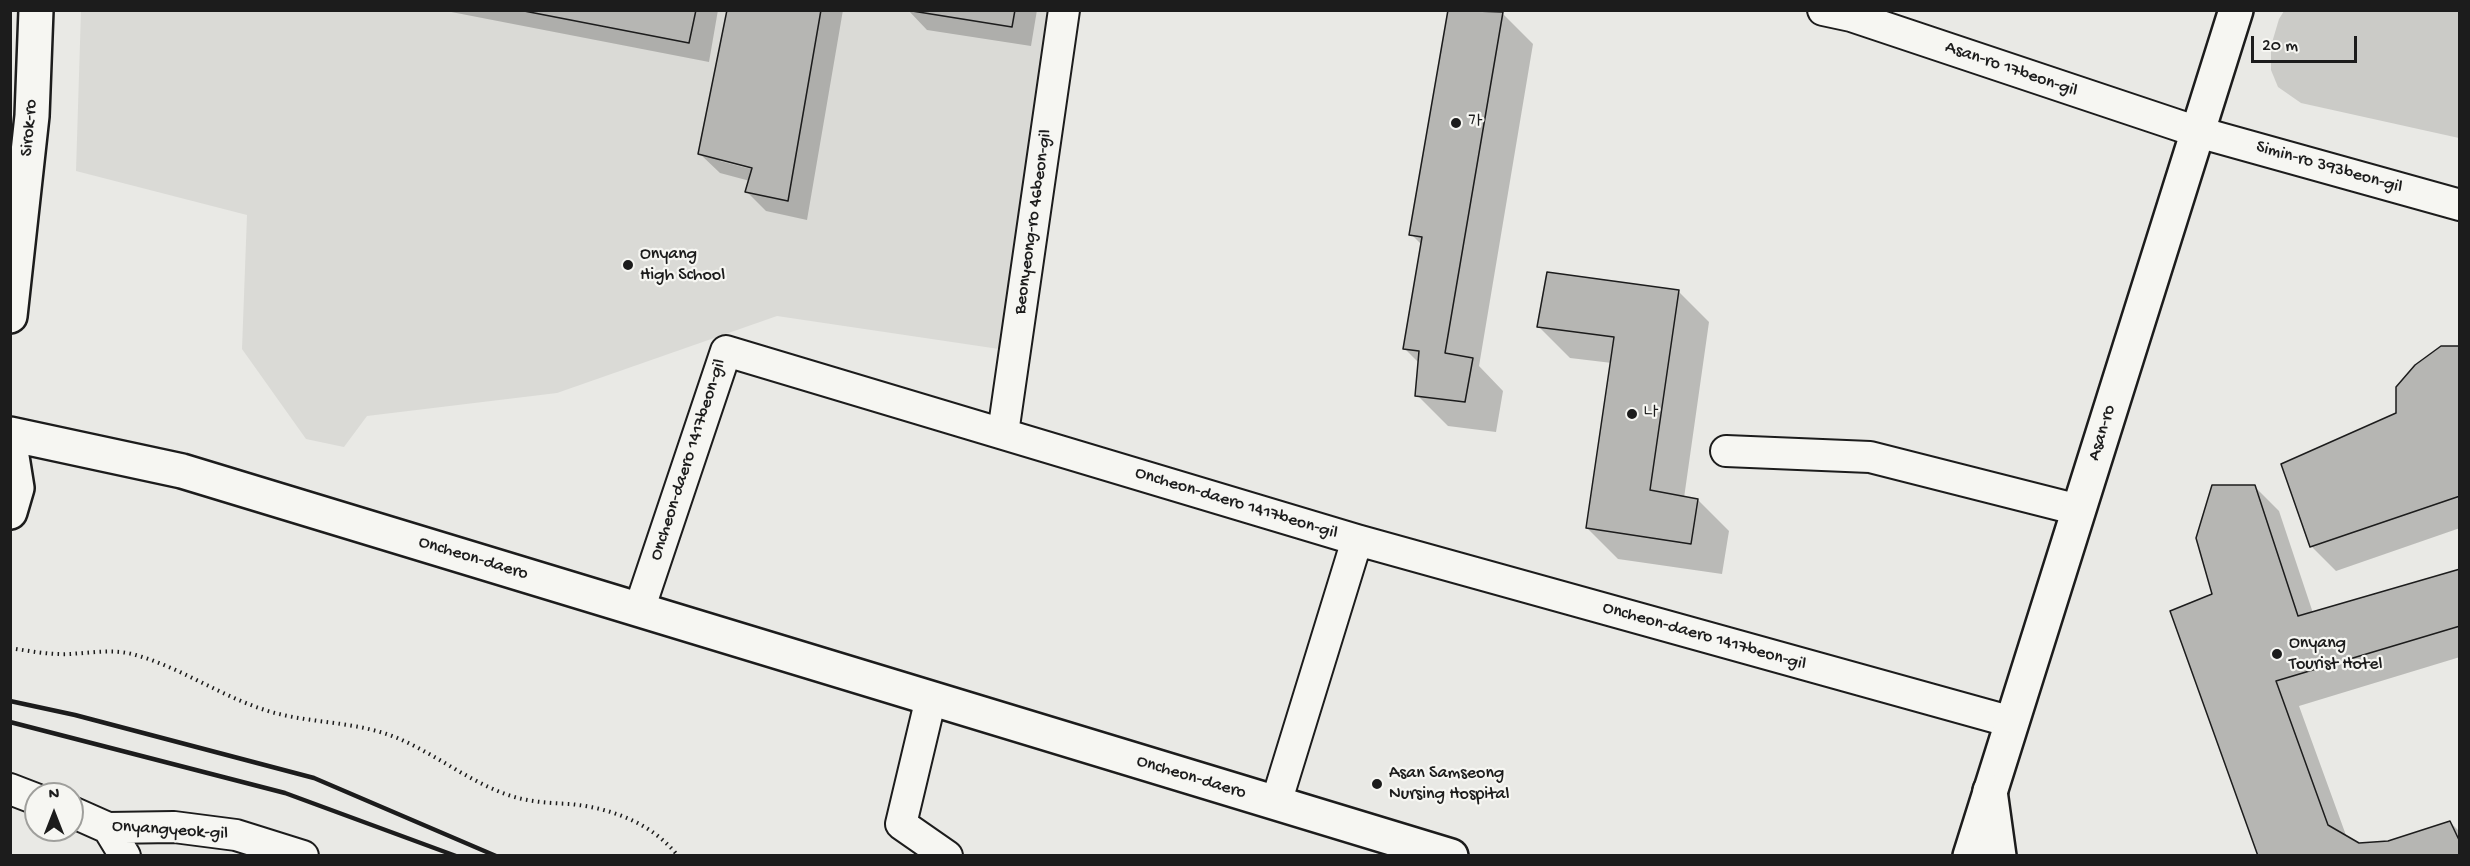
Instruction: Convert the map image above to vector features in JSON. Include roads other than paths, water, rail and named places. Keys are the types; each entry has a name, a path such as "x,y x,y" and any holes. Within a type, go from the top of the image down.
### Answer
{"main road":[{"name":"Sirok-ro","path":"10,316 32,116 36,10"},
{"name":"Asan-ro","path":"1970,855 2198,132 2238,16"},
{"name":"Oncheon-daero","path":"10,434 182,471 1452,855"},
{"path":"10,444 17,488 10,512"},
{"path":"1990,791 1999,855"}],"street":[{"name":"Beonyeong-ro 46beon-gil","path":"1003,434 1064,10"},
{"name":"Asan-ro 17beon-gil","path":"1841,12 2198,132"},
{"name":"Simin-ro 393beon-gil","path":"2198,132 2460,205"},
{"name":"Oncheon-daero 1417beon-gil","path":"639,610 726,351 1357,540 2012,722"},
{"path":"1726,451 1870,457 2079,510"},
{"path":"1276,803 1357,540"},
{"path":"931,698 901,824 947,855"},
{"name":"Onyangyeok-gil","path":"84,817 108,828 174,827 236,835 303,855"},
{"path":"108,828 125,855"}],"railway":[{"path":"10,701 75,715 314,778 496,856"},
{"path":"10,722 285,793 456,856"}],"place":[{"name":"가","path":"1456,123"},
{"name":"Onyang High School","path":"628,265"},
{"name":"나","path":"1632,414"},
{"name":"Onyang Tourist Hotel","path":"2277,654"},
{"name":"Asan Samseong Nursing Hospital","path":"1377,784"}]}
